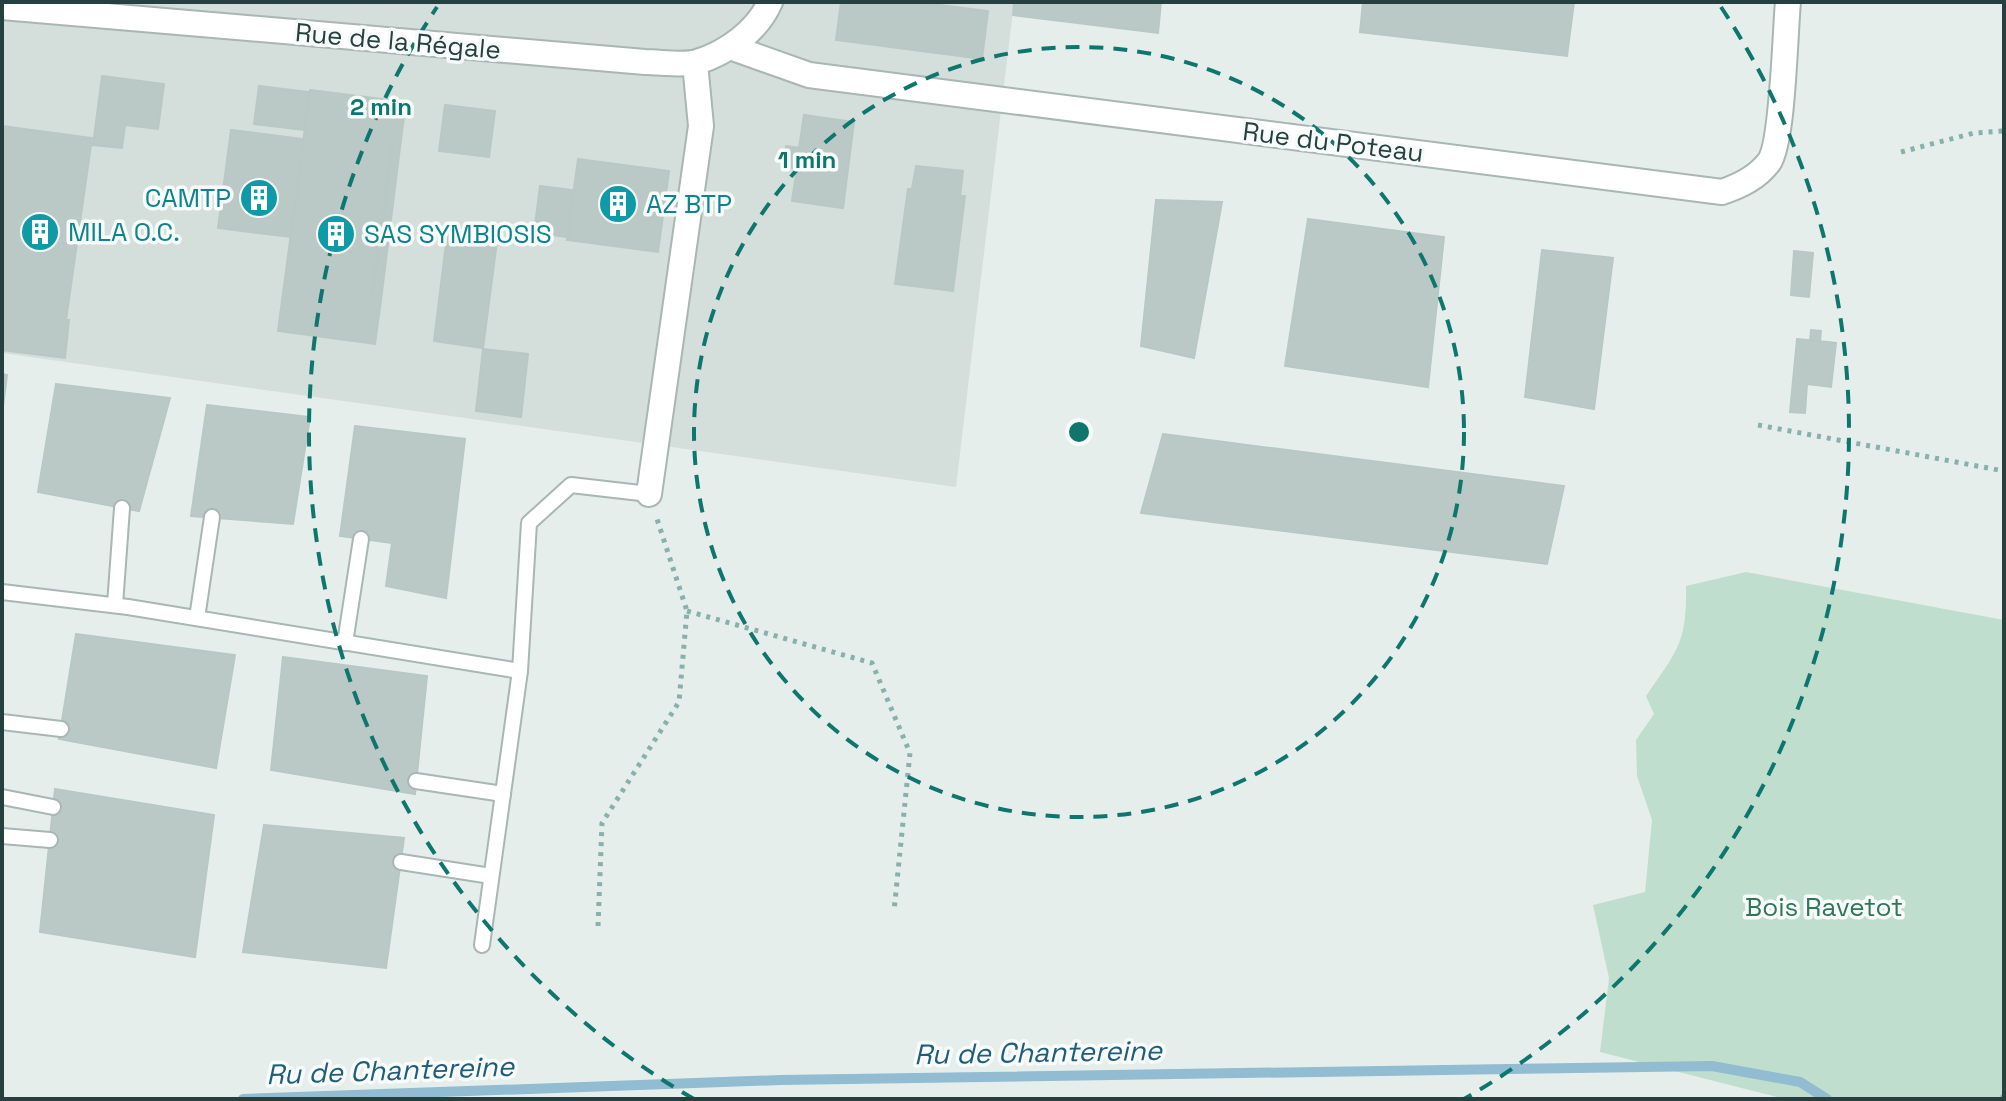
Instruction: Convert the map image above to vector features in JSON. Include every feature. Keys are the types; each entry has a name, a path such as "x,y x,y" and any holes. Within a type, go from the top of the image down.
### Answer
{"street":[{"name":"Rue de la Régale","path":"2,7 645,62 695,63 730,47 764,16 770,2"},
{"name":"Rue du Poteau","path":"730,47 809,75 1722,192 1741,186 1771,160 1776,136 1788,2"},
{"path":"649,494 701,126 695,63"}],"lane":[{"path":"482,945 520,671 529,523 571,485 649,494"},
{"path":"115,605 122,508"},
{"path":"197,618 212,517"},
{"path":"345,643 361,539"},
{"path":"2,592 115,605 520,671"},
{"path":"2,722 61,729"},
{"path":"416,781 503,794"},
{"path":"2,797 53,807"},
{"path":"2,836 50,840"},
{"path":"401,862 491,876"}],"path":[{"path":"1901,152 1974,133 2004,131"},
{"path":"1758,425 2004,471"},
{"path":"598,926 602,823 679,702 687,611 649,494"},
{"path":"687,611 872,663 910,753 894,911"},
{"path":"2002,1099 2004,1093"}],"shaded area":[{"path":"2,2 1014,2 956,487 2,353"}],"green space":[{"name":"Bois Ravetot","path":"1746,572 2004,620 2004,1099 1785,1099 1600,1052 1609,978 1593,905 1645,892 1652,820 1637,776 1636,740 1654,714 1646,696 1678,646 1685,621 1686,586"}],"building":[{"path":"841,2 917,2 988,11 982,59 836,40"},
{"path":"1014,2 1161,2 1158,33 1013,15"},
{"path":"1363,2 1574,2 1567,56 1360,32"},
{"path":"102,76 164,84 158,129 125,125 122,148 93,145"},
{"path":"259,86 309,92 304,130 254,124"},
{"name":"SAS SYMBIOSIS","path":"310,90 406,102 401,139 393,138 372,299 381,300 375,344 278,331"},
{"path":"445,105 495,111 489,157 439,151"},
{"path":"804,115 854,122 843,208 792,201 797,168 784,167 786,146 799,148"},
{"name":"MILA O.C.","path":"2,126 92,138 66,320 69,320 65,358 2,350"},
{"name":"CAMTP","path":"231,130 303,139 291,237 218,228"},
{"path":"393,138 401,139 381,300 372,299"},
{"name":"AZ BTP","path":"578,159 669,171 658,252 567,240"},
{"path":"916,166 963,171 960,196 965,196 953,291 895,284 908,189 912,189"},
{"path":"540,186 573,190 567,237 534,233"},
{"path":"1156,200 1222,202 1194,358 1141,346"},
{"path":"1308,219 1444,237 1428,387 1285,366"},
{"path":"448,227 498,234 483,348 434,341"},
{"path":"1542,250 1613,258 1594,409 1525,397"},
{"path":"1794,251 1813,253 1809,297 1791,295"},
{"path":"1811,330 1821,331 1820,342 1810,341"},
{"path":"1797,339 1836,343 1831,387 1807,384 1805,413 1790,412"},
{"path":"483,349 528,354 521,417 476,411"},
{"path":"2,374 7,375 2,414"},
{"path":"56,384 170,398 139,511 38,492"},
{"path":"207,405 310,417 293,524 191,516"},
{"path":"355,426 465,439 446,598 386,586 392,543 340,536"},
{"path":"1163,434 1564,486 1547,564 1141,513"},
{"path":"76,634 235,655 216,768 59,739"},
{"path":"283,657 427,676 415,794 271,770"},
{"path":"55,789 214,815 195,957 40,932"},
{"path":"264,825 404,838 386,968 243,952"}],"waterway":[{"name":"Ru de Chantereine","path":"243,1099 781,1080 1712,1066 1800,1082 1827,1099"}],"place":[{"name":"CAMTP","path":"259,198"},
{"name":"AZ BTP","path":"618,204"},
{"name":"MILA O.C.","path":"40,232"},
{"name":"SAS SYMBIOSIS","path":"336,234"}]}
